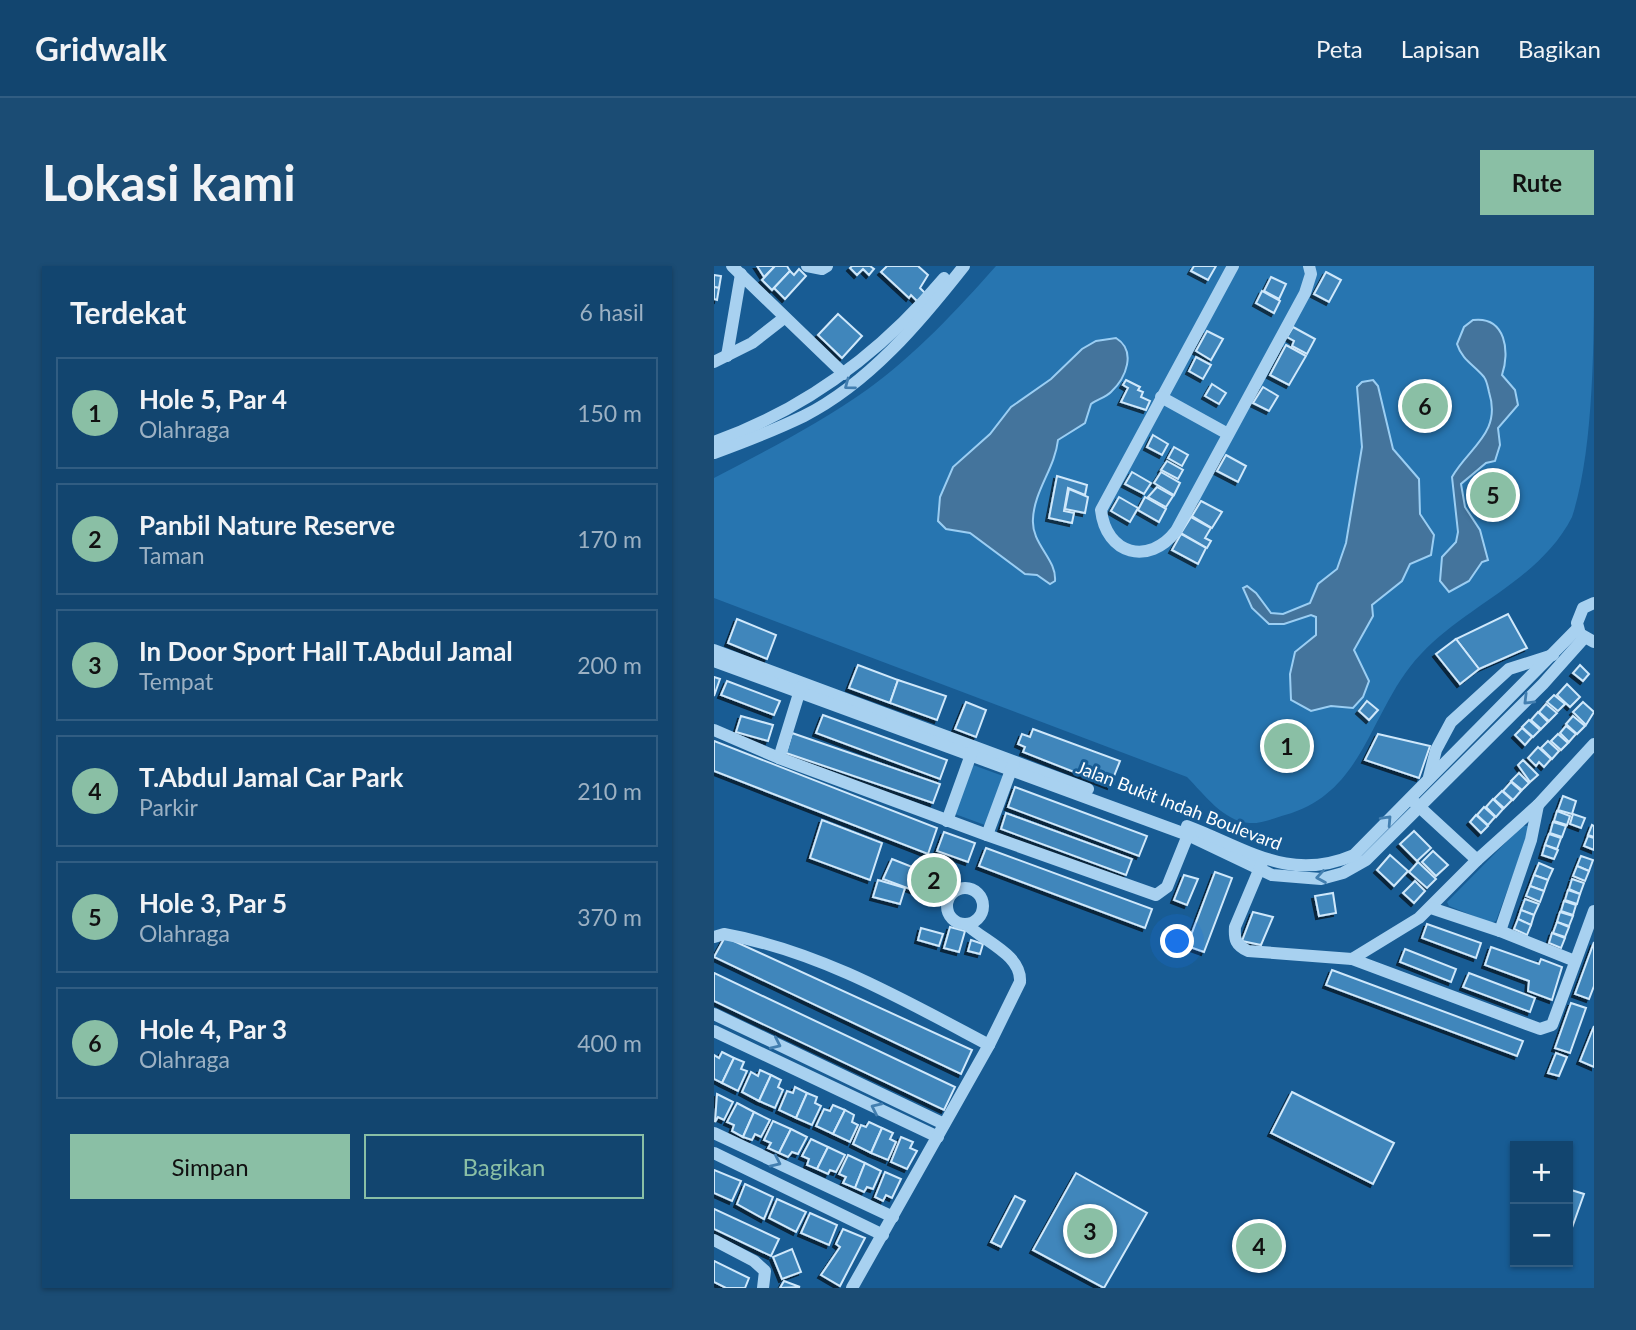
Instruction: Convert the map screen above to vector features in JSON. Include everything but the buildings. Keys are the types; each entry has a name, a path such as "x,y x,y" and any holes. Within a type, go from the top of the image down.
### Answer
{"street":[{"path":"807,266 822,269 827,266"},
{"path":"714,442 778,416 844,374 894,334 954,266"},
{"path":"714,453 782,426 827,402 900,341 964,266"},
{"path":"1233,266 1101,510 1102,523 1118,545 1144,552 1168,541 1305,293 1311,274 1309,266"},
{"path":"736,270 844,374"},
{"path":"727,356 736,270"},
{"path":"714,362 752,343 784,318"},
{"path":"1161,397 1228,435"},
{"path":"714,650 801,687 1190,831 1261,864 1272,875 1302,879 1343,873 1366,860 1543,684 1585,636 1580,612 1594,603"},
{"name":"Jalan Bukit Indah Boulevard","path":"1261,864 1318,866 1354,855 1409,796 1565,643 1585,636"},
{"path":"1429,777 1436,750 1451,722 1509,669 1554,655"},
{"path":"714,661 801,687"},
{"path":"779,758 801,687"},
{"path":"714,730 779,758 947,821 1157,895 1167,887 1190,831"},
{"path":"1352,959 1430,908 1477,860 1538,805 1594,744"},
{"path":"947,821 972,751"},
{"path":"987,835 1012,765"},
{"path":"1409,796 1477,860"},
{"path":"1500,931 1531,840 1538,805"},
{"path":"1261,864 1235,927 1234,937 1239,946 1248,951 1352,959 1540,1029 1552,1025 1594,911"},
{"path":"1430,908 1500,931 1575,961"},
{"path":"852,1288 938,1138 1020,982 1021,972 1016,961 981,938 966,924"},
{"path":"714,937 724,934 797,952 874,985 989,1045"},
{"path":"714,1014 944,1124"},
{"path":"714,1031 938,1138"},
{"path":"714,1133 893,1217"},
{"path":"714,1153 883,1236"},
{"path":"714,1240 754,1261 765,1271 763,1288"}],"shaded area":[{"path":"996,266 1594,266 1589,428 1572,517 1542,558 1523,575 1460,620 1421,654 1404,675 1350,768 1333,788 1312,804 1285,815 1253,823 1240,821 1222,812 1187,777 714,598 714,478 812,425 868,389 935,331"},
{"path":"1473,320 1484,320 1493,324 1503,337 1505,356 1502,375 1515,390 1518,405 1498,428 1500,445 1495,461 1486,463 1461,484 1465,507 1480,530 1488,560 1482,562 1469,581 1449,592 1440,581 1442,557 1456,542 1458,532 1452,477 1482,439 1491,418 1492,406 1486,380 1465,358 1457,344 1464,327"},
{"path":"1116,338 1122,343 1128,357 1125,372 1111,392 1091,404 1085,423 1058,440 1034,509 1033,528 1055,573 1055,581 1050,584 1037,575 1025,574 970,533 946,529 938,521 940,497 953,467 990,434 1011,407 1051,379 1082,349 1096,341"},
{"path":"1373,380 1378,386 1393,449 1419,479 1420,514 1434,535 1431,555 1410,564 1402,581 1372,605 1373,616 1354,650 1369,681 1363,697 1353,708 1331,706 1311,711 1291,700 1290,674 1295,652 1316,635 1316,617 1311,615 1284,624 1269,624 1252,608 1243,588 1247,586 1256,593 1271,613 1283,614 1310,603 1318,584 1337,569 1346,543 1362,447 1357,387 1362,382"},
{"path":"973,765 1003,776 985,825 955,814"},
{"path":"1522,826 1531,826 1496,921 1491,923 1449,906 1447,902"}],"place":[{"name":"Hole 4, Par 3","path":"1425,406"},
{"name":"Hole 3, Par 5","path":"1493,495"},
{"name":"Hole 5, Par 4","path":"1287,746"},
{"name":"Panbil Nature Reserve","path":"934,880"},
{"name":"In Door Sport Hall T.Abdul Jamal","path":"1090,1231"},
{"name":"T.Abdul Jamal Car Park","path":"1259,1246"}]}
